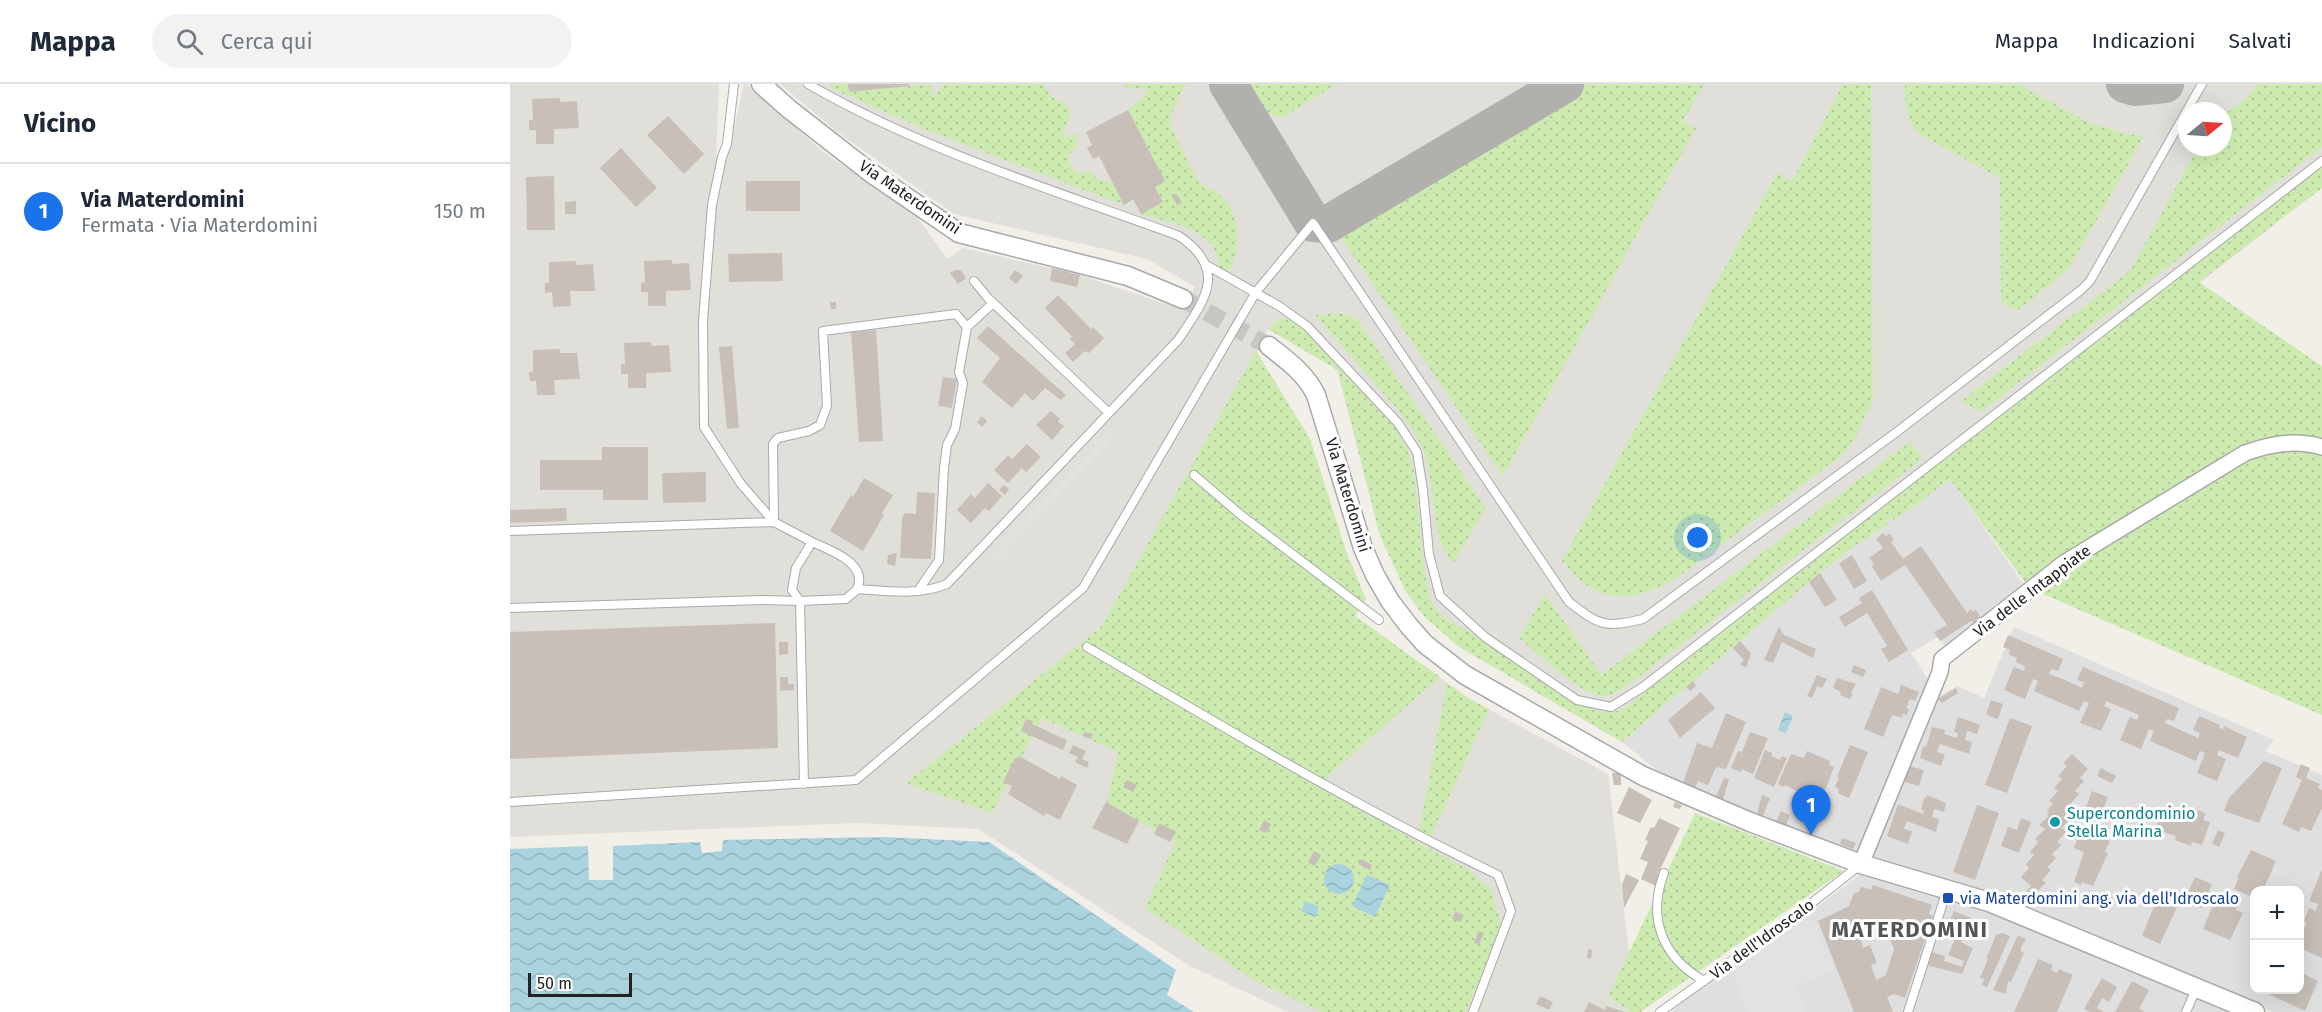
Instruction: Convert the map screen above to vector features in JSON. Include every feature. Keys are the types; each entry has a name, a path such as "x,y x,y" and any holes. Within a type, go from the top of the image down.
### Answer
{"street":[{"name":"Via Materdomini","path":"761,84 789,109 871,172 959,233 1128,276 1183,299"},
{"name":"Via Materdomini","path":"1269,346 1295,366 1308,380 1317,395 1363,548 1390,601 1425,644 1465,675 1643,776 1750,822 1861,864 1989,902 2197,988 2243,1010"},
{"name":"Via delle Intappiate","path":"1861,864 1940,672 1942,659 2064,563 2245,453 2267,445 2288,443 2322,447"}],"lane":[{"path":"510,608 846,599 857,589 858,573 851,562 774,522 741,484 704,427 704,321 712,205 727,144 733,84"},
{"path":"808,84 892,128 966,158 1179,236 1197,248 1208,266 1256,292 1307,326 1398,423 1417,453 1424,490 1429,554 1440,596 1485,637 1577,700 1611,707 1643,687 2322,161"},
{"path":"510,802 856,780 1083,588 1256,292 1313,223 1569,602 1591,619 1606,625 1619,625 1643,619 1898,431 2081,290 2090,281 2202,84"},
{"path":"857,589 903,593 932,590 948,584 1178,340 1208,288 1208,266"},
{"path":"974,281 993,303 1109,413"},
{"path":"918,591 939,560 944,468 947,445 956,429 963,383 959,372 968,327 993,303"},
{"path":"774,522 772,444 778,438 808,431 820,424 827,406 823,331 956,314 968,327"},
{"path":"1194,475 1241,515 1379,620"},
{"path":"510,531 774,522"},
{"path":"804,784 800,601 792,590 796,568 812,542"},
{"path":"1087,647 1324,786 1420,838 1497,875 1512,912 1473,1012"},
{"name":"Via dell'Idroscalo","path":"1660,1012 1799,913 1861,864"},
{"path":"1664,873 1656,908 1664,940 1672,955 1688,972 1704,981"},
{"path":"1908,1012 1948,889"},
{"path":"2186,1012 2197,988"}],"shaded area":[{"path":"510,84 719,84 716,156 727,159 744,84 747,84 823,152 916,215 947,259 963,248 1080,275 1183,310 1195,287 1147,259 954,214 836,131 780,84 2322,84 2322,187 1950,479 1894,521 1849,550 1622,742 1459,647 1424,616 1406,592 1380,536 1337,370 1268,329 1256,352 1310,439 1347,554 1366,599 1355,616 1468,698 1608,774 1636,1012 1288,1012 1190,966 978,829 857,823 510,837"},
{"path":"1109,432 1115,436 996,561 992,556"},
{"path":"1950,479 2027,589 1945,646 1938,637 1911,653 1932,685 1857,854 1717,799 1657,770 1622,742 1820,573"},
{"path":"2014,627 2274,740 2266,751 2322,775 2322,1012 2273,1012 2049,916 1868,858 1937,697 1957,686 1984,698"},
{"path":"1862,873 1954,897 2041,930 2228,1012 1672,1012 1680,1003 1801,919"},
{"path":"1804,918 1808,922 1814,919 1834,971 1796,987 1806,1012 1747,1012 1732,970"}],"green space":[{"path":"828,84 848,84 849,92 932,84 932,97 945,84 1044,84 1051,95 1069,108 1070,116 1064,131 1064,138 1076,134 1077,141 1069,155 1070,165 1077,173 1092,172 1095,177 1114,185 1124,205 926,130 831,88"},
{"path":"1124,84 1185,84 1170,118 1171,126 1197,177 1203,185 1215,191 1225,200 1235,219 1236,252 1228,272 1220,269 1214,248 1206,239 1180,225 1141,214 1163,202 1155,187 1164,181 1128,110 1148,93 1143,88 1126,88"},
{"path":"1248,84 1338,84 1283,117 1264,113"},
{"path":"1586,84 1704,84 1683,121 1696,128 1503,476 1342,239 1344,228"},
{"path":"1843,84 1871,84 1873,401 1856,436 1844,454 1674,580 1651,591 1628,596 1616,596 1593,589 1578,579 1562,561 1777,173 1792,181"},
{"path":"1905,84 2018,84 2086,121 2126,134 2144,136 2069,269 2018,310 2010,309 2001,301 2000,178 1920,135 1911,123 1907,111"},
{"path":"2258,84 2322,84 2322,147 1981,412 1961,401 2130,271 2193,156 2232,156 2232,109 2245,100"},
{"path":"2322,166 2322,188 2199,282 2322,366 2322,715 2029,588 1950,479 1894,521 1892,517 1886,520 1888,524 1849,550 1809,582 1622,742 1459,647 1424,616 1406,592 1380,536 1338,370 1268,329 1280,319 1296,316 1396,429 1405,443 1414,470 1423,560 1429,596 1435,608 1446,619 1508,654 1586,707 1603,712 1617,711 1627,706"},
{"path":"1340,313 1350,315 1359,322 1484,505 1485,509 1454,562 1451,561 1440,538 1434,513 1430,473 1417,438 1403,416 1315,315"},
{"path":"1256,351 1310,439 1347,554 1366,599 1355,616 1440,677 1329,775 1323,790 1469,870 1491,889 1502,926 1466,1012 1322,1012 1257,982 1145,908 1176,841 1107,804 1118,752 1042,718 992,813 906,783 1101,627"},
{"path":"1910,441 1923,458 1614,694 1601,696 1581,688 1558,672 1519,638 1545,594 1601,675"},
{"path":"1447,683 1489,709 1431,837 1419,831"},
{"path":"1695,813 1844,871 1640,1012 1632,1012 1608,997"}],"water":[{"path":"1785,712 1793,716 1786,733 1778,730"},
{"path":"883,837 989,842 1176,970 1167,995 1194,1012 510,1012 510,849 588,846 589,880 613,880 613,846 700,842 702,853 722,851 723,840"},
{"path":"1339,864 1350,868 1354,879 1350,890 1339,894 1328,890 1324,879 1328,868"},
{"path":"1367,875 1390,885 1375,917 1352,906"},
{"path":"1305,901 1319,907 1315,917 1301,911"}],"building":[{"path":"848,84 909,84 909,86 849,92"},
{"path":"560,98 560,102 577,101 579,128 554,129 554,144 536,144 536,130 529,130 529,120 533,120 532,99"},
{"path":"1128,110 1165,181 1155,187 1163,202 1141,214 1133,199 1124,205 1099,156 1093,159 1087,148 1092,145 1086,132"},
{"path":"668,116 704,154 684,174 647,135"},
{"path":"621,148 657,188 636,207 600,168"},
{"path":"554,176 555,230 527,230 526,177"},
{"path":"746,181 800,181 800,211 746,211"},
{"path":"1177,194 1182,203 1177,205 1172,196"},
{"path":"576,201 576,214 565,214 565,202"},
{"path":"782,253 783,281 729,282 728,254"},
{"path":"672,260 672,264 689,263 691,290 666,291 666,306 648,306 648,292 641,292 641,283 645,282 644,261"},
{"path":"576,261 576,265 593,264 595,291 570,291 571,306 553,307 552,292 545,293 545,283 549,283 549,262"},
{"path":"1052,268 1080,275 1077,287 1050,281"},
{"path":"961,270 966,278 958,284 950,273"},
{"path":"1015,270 1023,276 1016,284 1009,278"},
{"path":"1058,295 1091,329 1093,327 1104,338 1089,353 1085,351 1073,362 1065,353 1075,344 1070,339 1072,337 1045,308"},
{"path":"830,302 836,302 836,309 831,309"},
{"path":"988,326 1066,395 1061,400 1045,388 1033,401 1025,393 1012,408 982,382 1000,358 977,338"},
{"path":"876,330 883,441 859,442 851,332"},
{"path":"651,342 652,346 669,345 671,372 646,373 646,388 628,388 628,374 621,374 621,364 625,364 624,343"},
{"path":"732,346 739,428 727,429 719,347"},
{"path":"560,349 560,353 577,353 580,379 554,380 555,395 537,395 536,381 530,381 529,372 533,372 533,350"},
{"path":"943,377 957,379 952,408 938,406"},
{"path":"1051,411 1060,419 1058,422 1064,426 1052,440 1036,425"},
{"path":"982,416 987,421 982,427 977,422"},
{"path":"1027,444 1041,457 1026,472 1022,468 1008,483 994,470 1008,455 1012,459"},
{"path":"602,447 648,447 648,500 603,500 603,490 540,490 540,460 602,460"},
{"path":"706,472 706,502 663,503 662,473"},
{"path":"864,478 893,495 863,551 830,531"},
{"path":"988,483 1002,496 989,511 985,508 971,523 957,510 971,494 975,498"},
{"path":"1004,485 1009,489 1005,495 999,490"},
{"path":"917,492 935,493 931,559 900,558 902,518 905,513 916,514"},
{"path":"566,508 567,521 510,523 510,510"},
{"path":"1883,533 1886,536 1890,534 1894,540 1891,542 1903,559 1921,546 1967,613 1971,609 1973,612 1976,610 1981,618 1973,623 1971,621 1940,641 1934,632 1947,625 1905,565 1881,581 1872,566 1874,564 1869,558 1883,548 1876,539"},
{"path":"897,553 895,566 887,564 888,555"},
{"path":"1852,555 1867,581 1854,589 1839,563"},
{"path":"1820,573 1837,600 1825,607 1809,582"},
{"path":"1872,590 1908,650 1889,662 1881,649 1887,646 1867,613 1845,627 1839,617 1862,603 1859,598"},
{"path":"775,623 778,748 510,759 510,632"},
{"path":"1779,627 1784,635 1816,649 1813,658 1782,642 1773,663 1764,660"},
{"path":"2008,635 2063,659 2058,671 2051,669 2049,674 2082,688 2084,682 2077,680 2083,667 2179,708 2174,721 2167,719 2165,723 2198,738 2200,733 2193,730 2199,716 2220,725 2219,728 2223,729 2224,726 2247,737 2238,758 2219,750 2217,755 2226,759 2217,781 2197,773 2205,753 2200,751 2196,761 2150,741 2154,731 2149,729 2141,749 2120,740 2130,717 2137,720 2139,715 2106,701 2104,706 2111,709 2101,731 2080,723 2089,703 2084,701 2079,711 2034,691 2038,681 2033,679 2025,699 2004,690 2014,667 2024,671 2025,666 2016,662 2017,658 2008,654 2010,650 2003,647"},
{"path":"1740,641 1751,653 1746,668 1740,664 1744,660 1733,648"},
{"path":"779,642 788,642 788,654 779,655"},
{"path":"1854,665 1866,670 1863,677 1851,672"},
{"path":"1817,675 1827,679 1822,688 1817,686 1812,698 1807,696"},
{"path":"780,677 788,677 788,684 794,684 794,690 780,691"},
{"path":"1837,678 1856,684 1850,699 1840,695 1841,692 1833,688"},
{"path":"1693,681 1696,686 1690,691 1686,687"},
{"path":"1901,685 1919,692 1915,701 1910,699 1906,708 1909,709 1907,715 1903,714 1902,718 1892,715 1883,737 1864,729 1881,687 1898,694"},
{"path":"1956,688 1958,693 1942,703 1938,699"},
{"path":"1701,692 1715,708 1680,738 1668,720"},
{"path":"1991,700 2003,704 1998,719 1986,715"},
{"path":"1726,713 1746,722 1726,769 1716,767 1708,785 1698,781 1695,788 1683,783 1697,743 1712,748"},
{"path":"1958,717 1980,725 1977,734 1967,731 1965,740 1972,742 1969,754 1940,744 1937,752 1945,754 1941,766 1920,758 1932,727 1945,730 1944,734 1957,738 1958,733 1954,732"},
{"path":"2010,718 2032,726 2007,793 1985,785"},
{"path":"1026,719 1067,740 1063,750 1021,731"},
{"path":"1084,732 1093,734 1091,739 1083,736"},
{"path":"1750,732 1768,738 1753,774 1742,769 1741,772 1731,768 1738,751 1742,752"},
{"path":"1073,745 1086,751 1082,759 1089,762 1087,768 1075,762 1078,757 1069,753"},
{"path":"1850,745 1868,752 1849,798 1838,793 1839,789 1835,787"},
{"path":"1765,750 1780,760 1782,756 1787,758 1774,787 1754,778"},
{"path":"1807,751 1830,761 1829,765 1834,767 1820,803 1785,785 1784,787 1778,784 1791,754 1804,758"},
{"name":"Supercondominio Stella Marina","path":"2072,754 2088,769 2080,778 2084,781 2075,791 2079,794 2071,803 2075,806 2067,815 2070,819 2062,828 2066,832 2057,842 2061,845 2052,854 2056,858 2047,867 2051,870 2042,880 2046,883 2029,899 2024,894 2031,886 2021,877 2029,868 2026,864 2034,855 2030,852 2038,842 2035,839 2045,829 2039,825 2048,817 2047,810 2053,804 2049,801 2058,791 2054,788 2062,779 2058,776 2067,766 2063,763"},
{"path":"1019,756 1060,779 1061,776 1077,785 1060,820 1046,813 1044,816 1008,794 1012,786 1003,782 1015,758 1018,759"},
{"path":"2264,761 2282,768 2259,823 2224,811 2229,798"},
{"path":"2301,764 2310,768 2306,778 2320,784 2318,788 2322,790 2322,808 2311,831 2301,827 2299,832 2282,824 2302,780 2296,777"},
{"path":"1909,766 1924,770 1919,786 1902,781"},
{"path":"2101,768 2116,776 2112,783 2097,776"},
{"path":"1612,773 1621,773 1621,785 1614,785"},
{"path":"1724,778 1729,779 1723,800 1716,797"},
{"path":"1127,780 1137,785 1133,792 1123,787"},
{"path":"1629,787 1652,800 1640,823 1617,813"},
{"path":"2092,791 2108,797 2095,829 2109,836 2107,840 2110,841 2105,852 2108,853 2093,886 2074,882 2084,852 2074,848 2078,837 2094,838 2093,823 2082,819"},
{"path":"1762,795 1770,798 1763,816 1757,814"},
{"path":"1927,795 1946,803 1944,812 1934,809 1932,817 1939,819 1936,832 1907,821 1904,829 1912,831 1908,844 1887,836 1898,804 1923,814 1924,810 1921,810"},
{"path":"1106,802 1139,821 1127,844 1092,828"},
{"path":"1675,802 1682,805 1680,809 1673,807"},
{"path":"1977,805 1999,813 1975,880 1953,872"},
{"path":"2166,805 2189,814 2191,808 2206,813 2203,820 2210,822 2202,845 2192,842 2191,846 2175,840 2176,836 2155,829"},
{"path":"1781,811 1790,815 1786,826 1776,822"},
{"path":"1659,818 1680,828 1658,874 1660,875 1656,886 1641,879 1648,862 1640,859 1651,827 1654,828"},
{"path":"2021,818 2031,822 2019,853 2001,846 2008,827 2017,830"},
{"path":"1264,820 1271,824 1266,833 1259,830"},
{"path":"1159,823 1176,832 1170,842 1154,834"},
{"path":"2218,830 2225,833 2219,847 2212,844"},
{"path":"1842,838 1856,843 1853,849 1840,844"},
{"path":"2251,850 2276,861 2265,886 2250,886 2250,896 2234,889 2239,877 2237,877"},
{"path":"1314,851 1321,855 1315,866 1308,862"},
{"path":"1361,859 1372,865 1370,870 1358,864"},
{"path":"2322,869 2322,958 2304,950 2304,927 2307,922 2304,921 2309,908 2316,911 2318,904 2309,901"},
{"path":"1626,874 1639,880 1624,908 1622,885"},
{"path":"2195,877 2212,884 2202,908 2183,903"},
{"path":"1873,885 1932,905 1929,914 1933,916 1905,998 1894,994 1887,997 1893,1012 1854,1012 1818,921 1849,906 1854,893 1859,892 1860,888 1871,890","holes":["1881,923 1889,924 1892,933 1890,939 1894,949 1886,975 1876,980 1871,965 1877,963 1870,945 1863,948 1859,934 1862,930"]},
{"path":"2218,893 2239,902 2236,910 2243,913 2230,940 2203,929"},
{"path":"2159,894 2179,903 2160,944 2142,936"},
{"path":"1455,911 1464,915 1461,922 1452,919"},
{"path":"1954,911 1971,918 1961,942 1973,948 1962,974 1926,965 1931,952 1945,956 1944,961 1962,967 1964,961 1948,955 1955,939 1944,934"},
{"path":"1479,931 1484,933 1479,945 1474,943"},
{"path":"2003,933 2010,936 1987,987 1982,985 1984,979 1980,978 1996,935"},
{"path":"2018,935 2026,939 2021,947 2021,952 2024,953 2011,982 2008,981 2006,994 1993,990"},
{"path":"1588,949 1592,950 1591,959 1587,958"},
{"path":"2038,959 2053,965 2051,970 2057,973 2059,969 2073,975 2057,1012 2014,1012"},
{"path":"2304,974 2318,981 2305,1011 2269,994 2304,994"},
{"path":"2102,978 2117,987 2109,1002 2102,998 2097,1008 2104,1012 2090,1012 2084,1009"},
{"path":"2132,981 2149,990 2139,1009 2145,1012 2115,1012"},
{"path":"1540,996 1553,1002 1549,1010 1536,1004"},
{"path":"1589,1002 1605,1010 1606,1006 1625,1012 1584,1012"}],"taxiway":[{"path":"1228,84 1313,223 1328,224 1565,84"},
{"path":"2125,84 2135,87 2165,84"}],"tunnel":[{"path":"1183,299 1269,346"}],"place":[{"name":"Supercondominio Stella Marina","path":"2055,822"},
{"name":"Via Materdomini","path":"1811,835"},
{"name":"via Materdomini ang. via dell'Idroscalo","path":"1948,898"}],"district":[{"name":"MATERDOMINI","path":"1910,929"}]}
